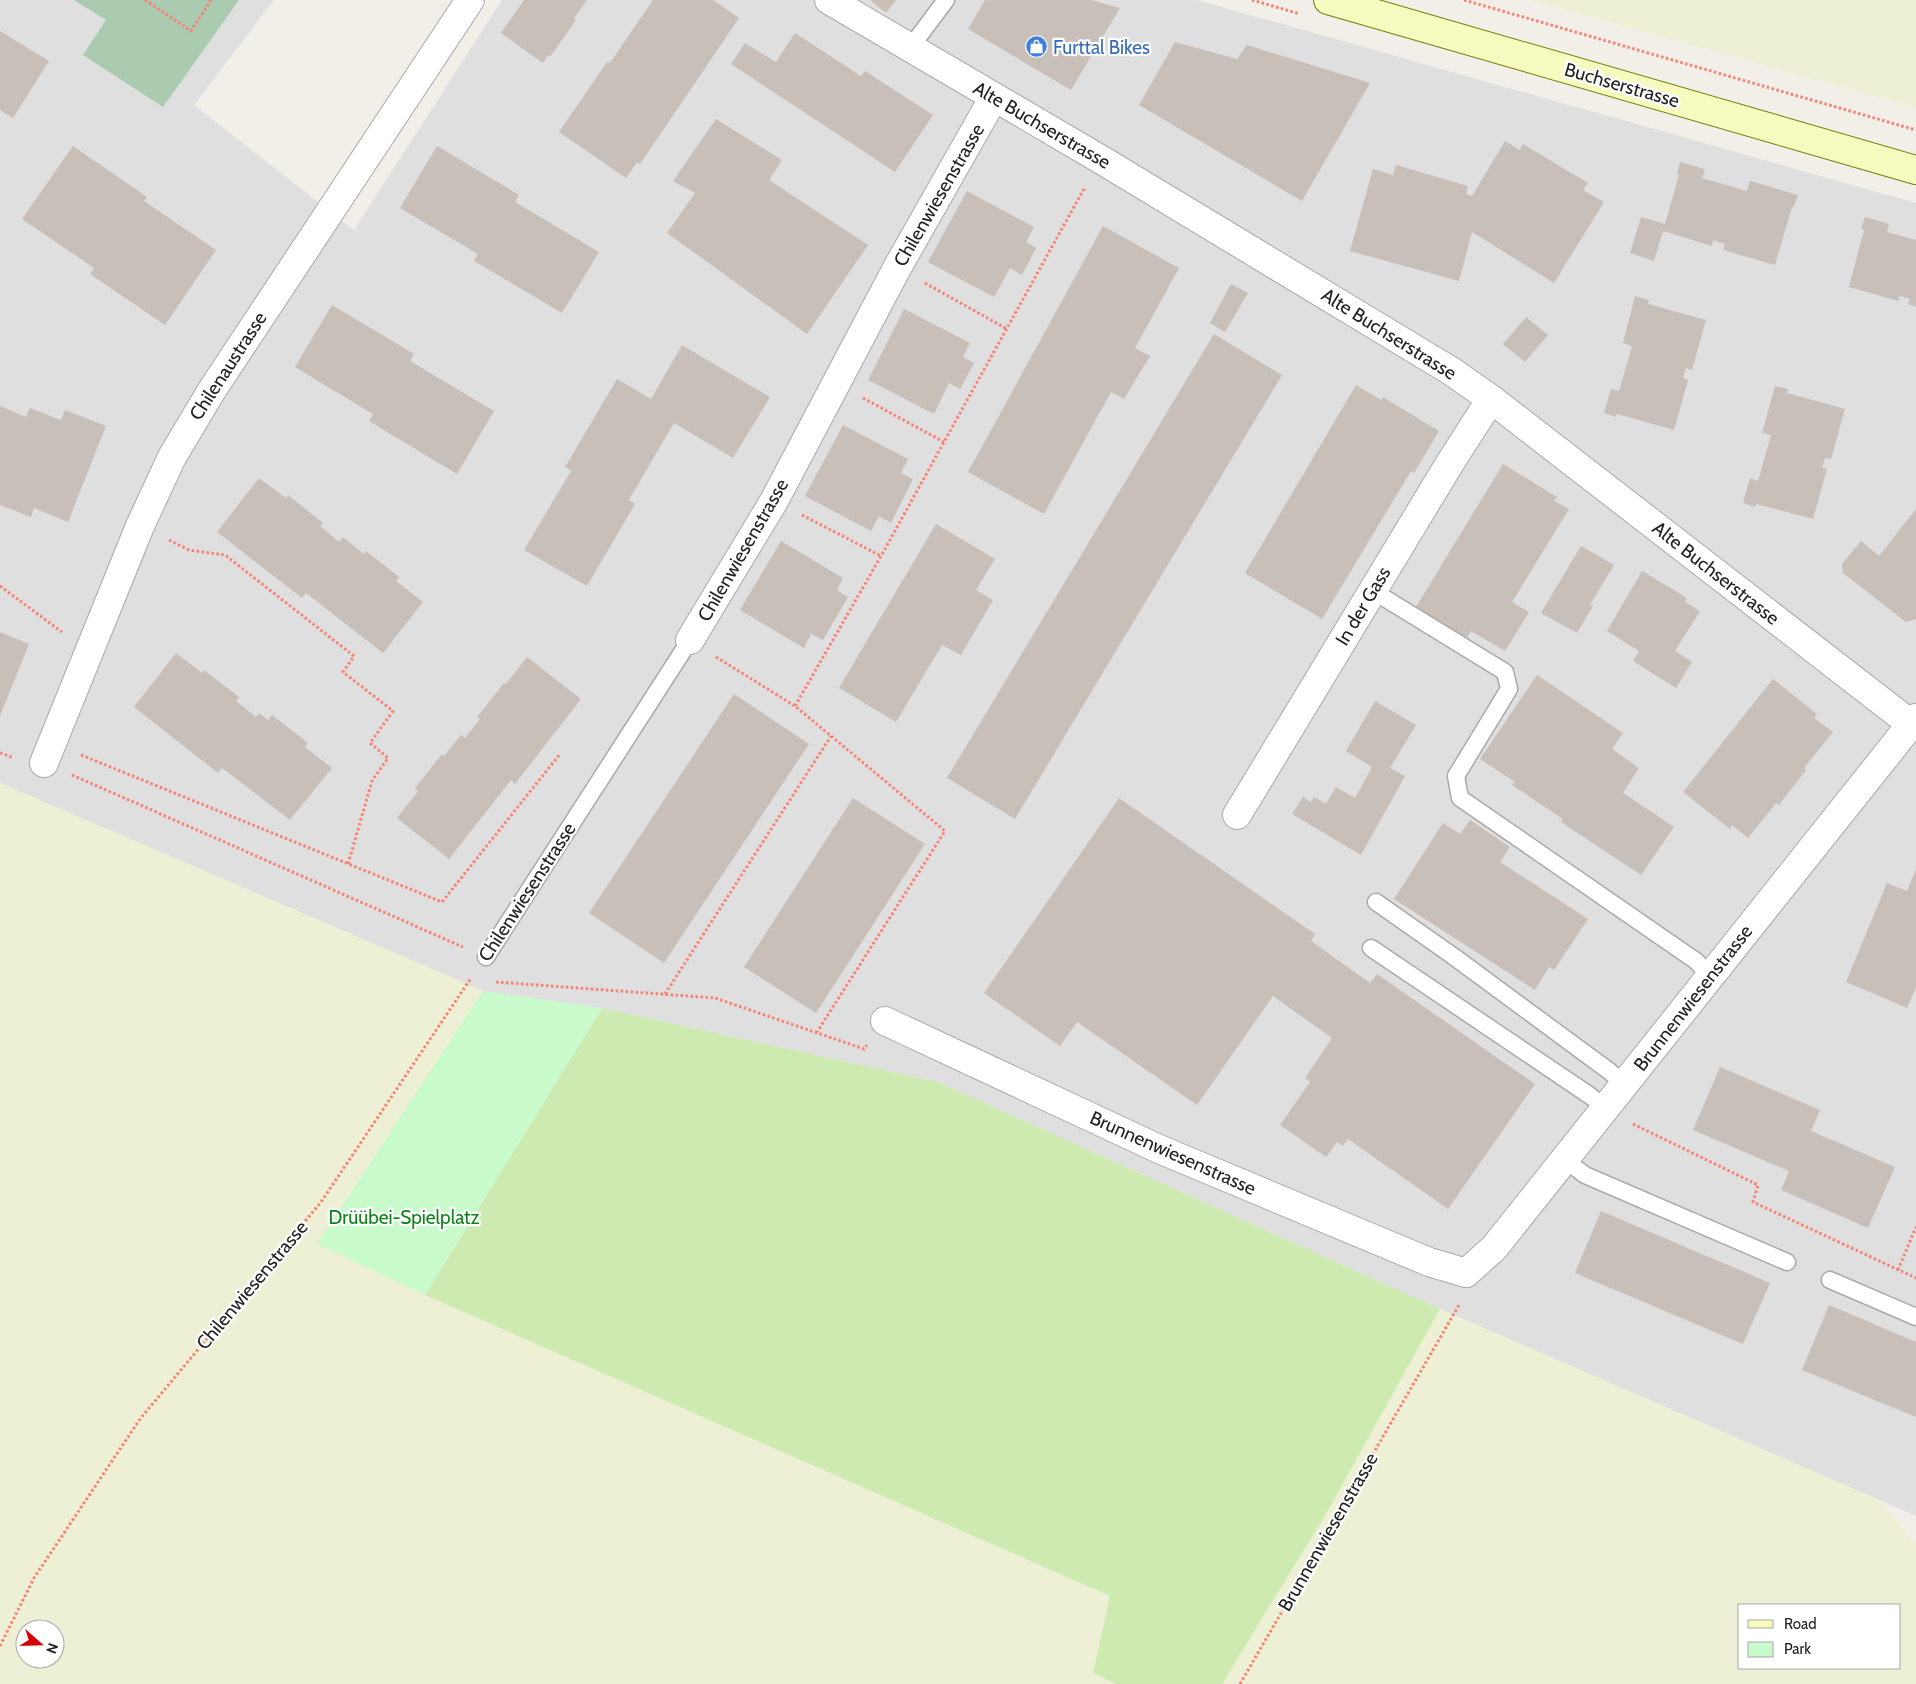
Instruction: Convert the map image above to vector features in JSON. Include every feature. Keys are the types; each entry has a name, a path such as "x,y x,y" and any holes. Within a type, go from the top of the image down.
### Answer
{"street":[{"name":"Chilenaustrasse","path":"48,753 140,526 172,457 200,409 470,0"},
{"name":"Alte Buchserstrasse","path":"829,0 1357,313 1492,398 1914,721"},
{"name":"Buchserstrasse","path":"1328,0 1916,170"},
{"name":"Chilenwiesenstrasse","path":"690,640 774,501 897,268 994,97"},
{"name":"In der Gass","path":"1237,815 1492,398"},
{"name":"Brunnenwiesenstrasse","path":"885,1021 1159,1149 1429,1262 1466,1273 1494,1248 1914,721"}],"lane":[{"path":"910,48 946,0"},
{"path":"1373,591 1505,672 1509,689 1456,776 1460,798 1696,962 1710,976"},
{"name":"Chilenwiesenstrasse","path":"486,957 690,640"},
{"path":"1376,902 1508,996 1625,1085"},
{"path":"1371,948 1607,1107"},
{"path":"1564,1159 1585,1175 1787,1262"},
{"path":"1830,1280 1916,1317"}],"path":[{"path":"145,0 191,31 211,0"},
{"path":"1464,0 1916,130"},
{"path":"795,706 881,556 1100,159"},
{"path":"897,268 1007,329"},
{"path":"836,383 944,442"},
{"path":"774,501 881,556"},
{"path":"140,526 188,550 225,556 354,656 343,672 393,711 370,743 388,758 372,781 348,864"},
{"path":"0,586 63,632"},
{"path":"690,640 795,706 945,831 817,1032"},
{"path":"665,994 831,736"},
{"path":"48,753 348,864 442,902 560,754"},
{"path":"48,753 486,957"},
{"name":"Chilenwiesenstrasse","path":"0,1646 34,1578 140,1419 321,1202 486,957"},
{"path":"471,980 480,980"},
{"path":"490,981 715,998 864,1049 885,1021"},
{"path":"1607,1107 1636,1127 1758,1186 1753,1202 1916,1278"},
{"path":"1898,1270 1916,1227"},
{"name":"Brunnenwiesenstrasse","path":"1240,1684 1464,1296 1466,1273"}],"shaded area":[{"path":"0,0 274,0 194,105 354,230 502,0 1197,0 1916,203 1916,1516 1440,1309 938,1082 602,1008 483,991 0,783"}],"green space":[{"path":"74,0 239,0 163,107 83,55 106,20"},
{"path":"1529,0 1916,0 1916,108 1678,41"},
{"path":"0,783 483,991 317,1244 425,1295 1110,1596 1093,1672 1116,1684 0,1684"},
{"name":"Drüübei-Spielplatz","path":"483,991 602,1008 425,1295 317,1244"},
{"path":"602,1008 938,1082 1440,1309 1326,1514 1222,1684 1116,1684 1093,1673 1110,1596 425,1295"},
{"path":"1440,1309 1879,1500 1916,1544 1916,1684 1222,1684 1326,1514"}],"building":[{"path":"524,0 587,0 574,18 576,20 550,57 548,55 543,63 501,33"},
{"path":"653,0 713,0 739,18 640,164 637,162 626,178 559,132 607,62 610,63"},
{"path":"870,0 896,0 886,13"},
{"path":"985,0 1091,0 1120,8 1071,90 968,29"},
{"path":"0,31 49,61 13,118 0,110"},
{"path":"795,33 861,76 865,71 933,115 895,172 731,64 745,43 776,62"},
{"path":"1175,42 1237,59 1247,45 1370,83 1302,201 1139,105"},
{"path":"716,119 782,160 769,180 868,245 807,334 667,233 695,193 673,181"},
{"path":"1505,141 1520,150 1523,144 1588,183 1583,190 1604,202 1554,283 1472,232 1459,281 1350,251 1373,169 1393,175 1396,165 1468,186 1466,194 1472,196"},
{"path":"73,146 147,197 144,201 216,250 165,325 90,274 94,268 22,219"},
{"path":"437,146 519,195 515,202 599,252 562,313 474,261 478,254 400,208"},
{"path":"1680,162 1705,169 1702,178 1747,191 1750,181 1798,195 1794,207 1792,207 1775,265 1723,250 1725,244 1713,240 1712,246 1663,231 1654,261 1630,253 1641,217 1665,224 1679,175 1677,174"},
{"path":"967,191 1034,227 1026,242 1036,248 1022,275 1010,268 994,297 928,262"},
{"path":"1865,217 1889,224 1887,232 1916,240 1916,307 1908,304 1910,299 1900,296 1898,301 1849,287 1864,230 1861,229"},
{"path":"1103,226 1179,268 1135,348 1150,356 1124,399 1111,392 1044,514 968,472"},
{"path":"1231,284 1248,293 1225,332 1210,323"},
{"path":"1635,296 1649,300 1648,304 1706,320 1692,370 1686,368 1683,378 1688,380 1674,430 1617,414 1616,417 1604,413 1611,389 1619,391 1632,346 1623,343"},
{"path":"332,305 414,354 410,361 494,411 457,474 369,421 373,414 295,367"},
{"path":"904,309 970,343 963,357 974,363 960,389 949,383 934,414 868,380"},
{"path":"1526,317 1548,335 1525,362 1503,344"},
{"path":"1214,334 1282,375 1015,819 947,778"},
{"path":"682,345 770,397 733,458 674,423 629,500 635,504 587,586 524,550 571,471 565,467 617,379 651,399"},
{"path":"1356,385 1381,400 1383,397 1439,431 1414,473 1411,471 1322,619 1245,573"},
{"path":"1775,386 1788,389 1787,393 1845,409 1831,459 1825,458 1822,468 1827,469 1813,519 1756,504 1755,507 1743,503 1750,478 1758,481 1771,435 1762,433"},
{"path":"0,406 26,417 30,408 61,420 65,410 106,426 68,522 34,508 31,517 0,505"},
{"path":"843,425 908,459 901,473 913,479 891,523 879,516 871,531 805,496"},
{"path":"1503,464 1557,497 1554,501 1569,509 1512,602 1529,612 1505,651 1471,631 1467,638 1416,607"},
{"path":"259,478 286,498 288,495 323,523 320,526 339,542 343,537 364,554 366,551 399,577 396,581 423,602 383,653 306,593 302,598 217,532"},
{"path":"1916,509 1916,619 1906,622 1843,573 1842,564 1861,541 1879,556"},
{"path":"936,524 995,559 976,590 993,600 961,655 942,645 896,722 839,688"},
{"path":"781,541 843,578 837,590 848,597 823,640 811,634 804,648 740,610"},
{"path":"1581,546 1614,565 1590,605 1593,606 1577,633 1541,613"},
{"path":"1642,571 1687,598 1685,602 1700,611 1675,651 1692,662 1676,688 1633,661 1639,651 1607,631"},
{"path":"0,632 29,644 0,716"},
{"path":"176,653 202,673 204,670 239,697 236,701 256,717 259,713 268,720 272,715 308,743 305,747 332,768 290,820 222,768 218,773 134,707"},
{"path":"527,657 581,699 515,784 511,780 449,859 397,818 418,791 415,788 442,754 444,756 461,735 465,738 480,719 477,717"},
{"path":"1537,675 1623,733 1612,749 1639,768 1623,793 1674,827 1641,875 1561,822 1563,819 1512,785 1515,782 1480,759"},
{"path":"1773,679 1817,714 1814,718 1833,732 1804,768 1806,770 1779,805 1776,803 1748,838 1732,825 1730,829 1683,792"},
{"path":"734,694 809,744 664,963 589,913"},
{"path":"1375,701 1416,725 1390,768 1405,776 1361,855 1292,814 1303,797 1311,802 1314,797 1326,804 1336,787 1355,798 1372,767 1346,751"},
{"path":"853,798 925,844 816,1013 744,967"},
{"path":"1119,798 1315,934 1311,941 1370,983 1377,974 1535,1084 1448,1209 1348,1139 1343,1146 1337,1142 1326,1157 1280,1125 1310,1082 1305,1078 1332,1038 1273,996 1197,1105 1077,1022 1060,1046 984,993"},
{"path":"1470,820 1510,847 1500,862 1588,919 1554,970 1549,967 1535,990 1394,899 1443,823 1460,834"},
{"path":"1916,869 1916,987 1907,1008 1846,982 1887,883 1907,891"},
{"path":"1720,1067 1820,1110 1811,1131 1895,1167 1868,1228 1781,1190 1789,1171 1693,1130"},
{"path":"1601,1211 1770,1283 1743,1344 1575,1273"},
{"path":"1829,1305 1916,1342 1916,1417 1802,1370"}],"place":[{"name":"Furttal Bikes","path":"1037,47"}]}
